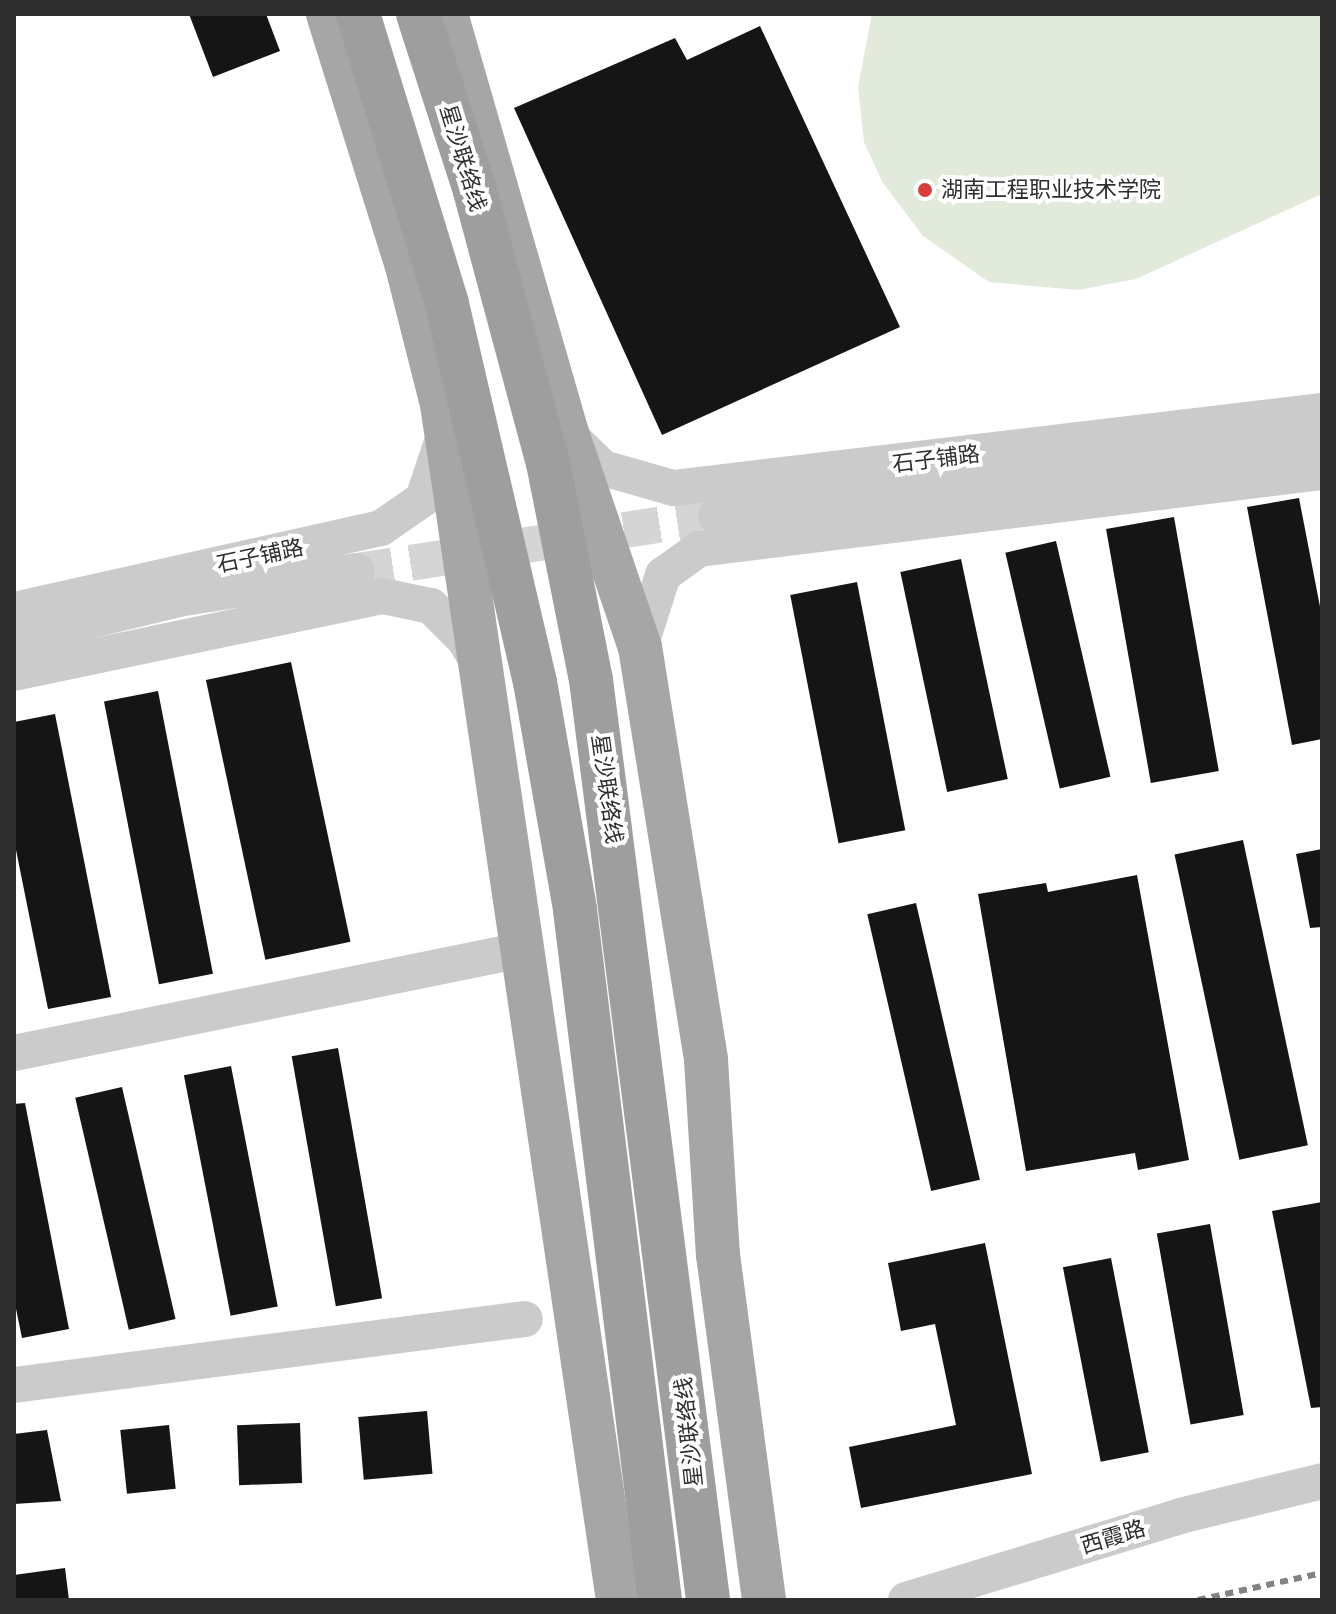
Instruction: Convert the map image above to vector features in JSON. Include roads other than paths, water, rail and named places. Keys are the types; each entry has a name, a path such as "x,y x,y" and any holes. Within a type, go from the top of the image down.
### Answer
{"highway":[{"path":"358,14 447,304 535,682 575,910 660,1600"},
{"name":"星沙联络线","path":"418,14 475,191 548,463 591,680 665,1227 707,1591"}],"main road":[{"path":"328,14 407,266 446,427 618,1600"},
{"path":"446,14 567,433 640,647 706,1060 718,1255 764,1600"}],"street":[{"name":"石子铺路","path":"567,433 603,468 673,488 1322,411"},
{"name":"石子铺路","path":"14,610 381,528 423,499 436,476 446,427"},
{"name":"石子铺路","path":"716,516 1322,437"},
{"path":"640,647 663,575 699,549 1322,472"},
{"name":"石子铺路","path":"14,639 184,598 357,571"},
{"path":"14,673 383,596 431,606 465,640 479,664"},
{"path":"14,1053 522,950"},
{"path":"14,1385 525,1319"},
{"name":"西霞路","path":"906,1600 1180,1516 1322,1481"}],"tunnel":[{"path":"357,571 716,516"}],"railway":[{"path":"1198,1600 1322,1573"}],"place":[{"name":"湖南工程职业技术学院","path":"925,190"}]}
